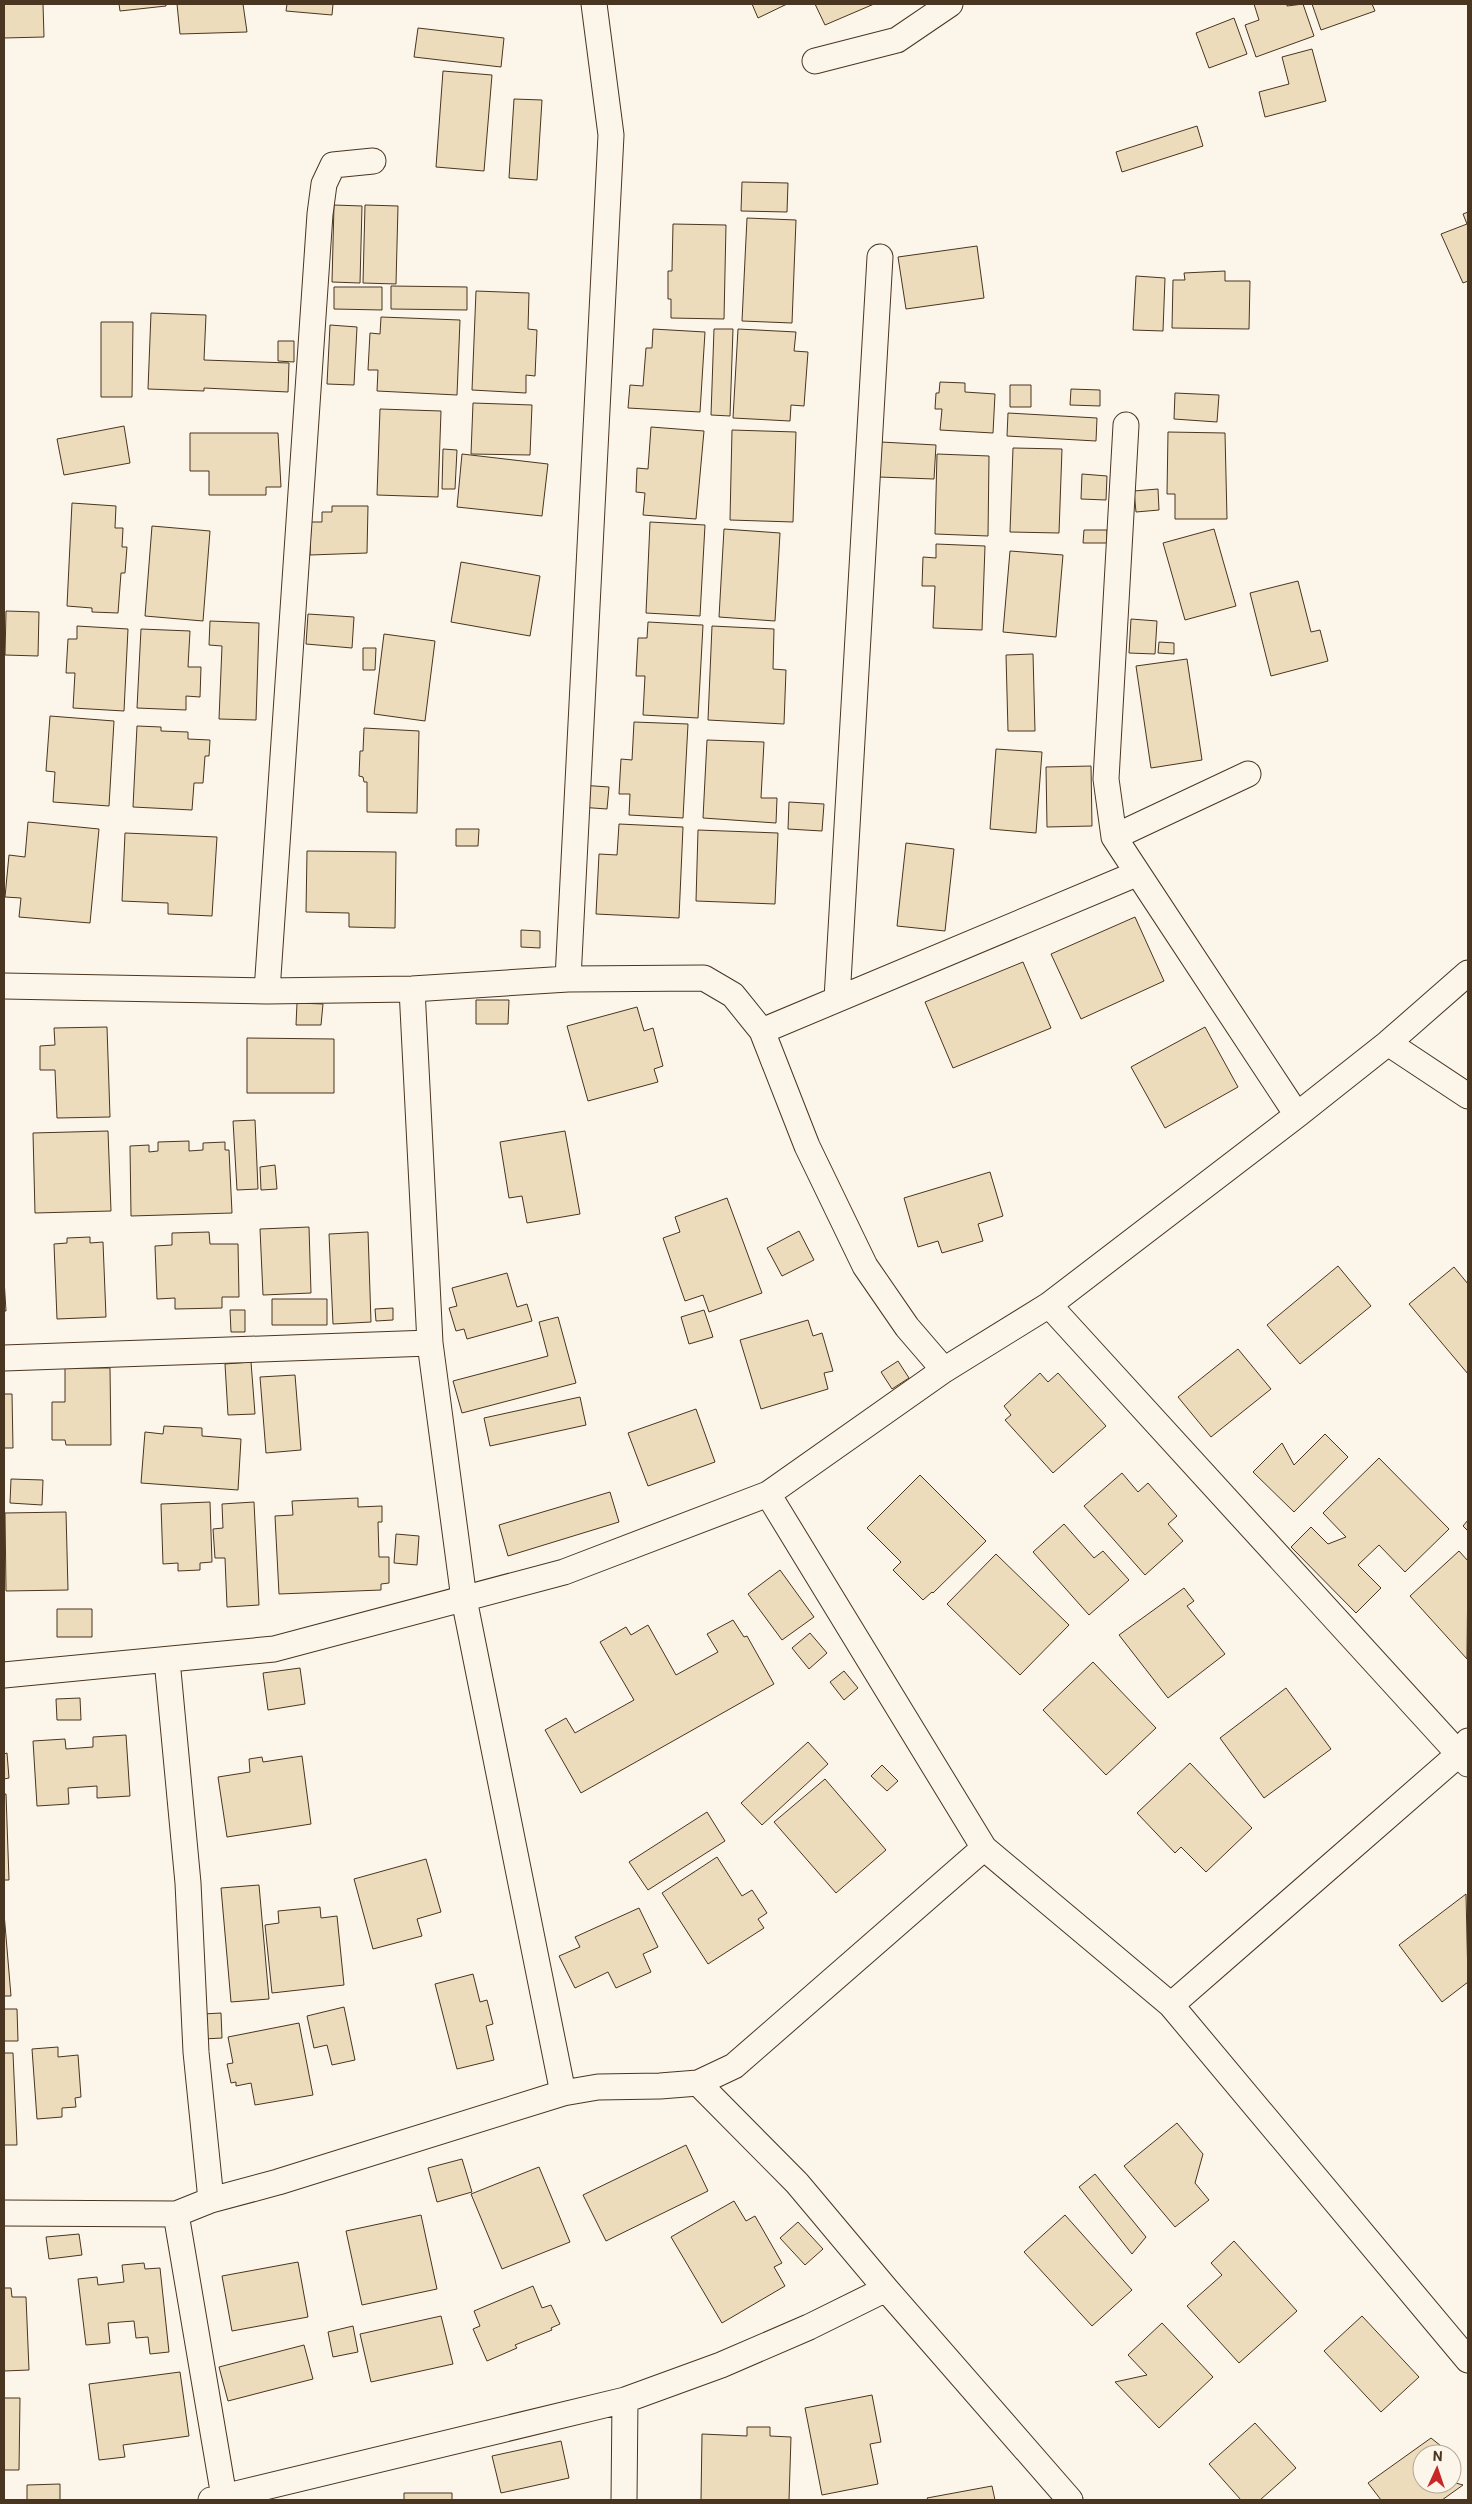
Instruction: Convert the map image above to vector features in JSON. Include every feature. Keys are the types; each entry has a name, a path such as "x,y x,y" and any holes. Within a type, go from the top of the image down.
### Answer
{"street":[{"path":"568,979 610,154 606,87 594,4"},
{"path":"815,61 897,40 950,4"},
{"path":"267,991 320,214 324,184 333,165 373,161"},
{"path":"837,999 880,257"},
{"path":"1126,425 1106,778 1114,837 1136,874 1297,1115"},
{"path":"1114,837 1248,774"},
{"path":"762,1031 1136,874"},
{"path":"4,1676 274,1649 564,1572 768,1494 944,1370 1049,1305 1388,1043 1468,973"},
{"path":"4,986 267,991 412,989 568,979 704,978 733,995 762,1031 808,1146 864,1266 906,1328 944,1370"},
{"path":"412,989 430,1343 464,1599 562,2093"},
{"path":"1388,1043 1468,1096"},
{"path":"1049,1305 1465,1753 1171,2005"},
{"path":"4,1358 430,1343"},
{"path":"768,1494 984,1848 1171,2005 1468,2360"},
{"path":"168,1660 188,1883 196,2052 210,2200"},
{"path":"4,2213 176,2214 210,2200 297,2177 562,2093 598,2087 698,2083 734,2066 984,1848"},
{"path":"698,2083 798,2183 886,2289 1070,2500"},
{"path":"176,2214 218,2499 625,2400 721,2365 809,2327 886,2289"},
{"path":"624,2500 625,2400"}],"building":[{"path":"4,4 43,4 44,37 4,38"},
{"path":"119,4 166,4 166,6 120,11"},
{"path":"177,4 243,4 247,32 180,34"},
{"path":"287,4 333,4 332,15 286,11"},
{"path":"752,4 787,4 758,18"},
{"path":"815,4 874,4 825,25"},
{"path":"1254,4 1287,4 1287,6 1303,4 1314,36 1256,57 1245,25 1259,20"},
{"path":"1312,4 1372,4 1375,11 1321,30"},
{"path":"1234,18 1247,54 1209,68 1196,33"},
{"path":"418,28 504,38 501,67 414,57"},
{"path":"1312,49 1326,101 1265,117 1259,92 1289,84 1282,57"},
{"path":"443,71 492,75 484,171 436,167"},
{"path":"514,99 542,100 537,180 509,178"},
{"path":"1197,126 1203,146 1122,172 1116,152"},
{"path":"742,182 788,183 787,212 741,211"},
{"path":"334,205 362,206 360,283 332,282"},
{"path":"365,205 398,206 396,284 363,283"},
{"path":"1468,212 1468,281 1463,283 1441,234 1467,224 1463,214"},
{"path":"747,218 796,220 792,323 742,321"},
{"path":"673,224 726,225 724,319 671,318 671,299 668,299 668,271 672,271"},
{"path":"977,246 984,298 906,309 898,257"},
{"path":"1225,271 1225,281 1250,281 1249,329 1172,328 1173,280 1185,280 1184,273"},
{"path":"1136,276 1165,278 1163,331 1133,330"},
{"path":"391,286 467,287 467,310 391,309"},
{"path":"334,287 382,287 382,310 334,309"},
{"path":"476,291 529,293 528,329 537,330 535,376 526,375 526,393 472,390"},
{"path":"151,313 206,315 204,360 289,363 288,392 204,388 204,391 148,389"},
{"path":"381,317 460,320 457,395 377,391 378,370 368,370 370,333 380,334"},
{"path":"101,322 133,322 132,397 101,397"},
{"path":"330,325 357,327 354,385 327,384"},
{"path":"653,329 705,332 700,412 628,408 630,385 643,386 646,348 652,348"},
{"path":"714,329 733,329 730,416 711,415"},
{"path":"738,329 796,332 794,351 808,352 804,406 791,405 790,421 733,418"},
{"path":"278,341 294,341 294,362 278,361"},
{"path":"940,382 965,383 965,392 995,394 993,433 940,430 942,409 935,409 936,393 939,393"},
{"path":"1010,385 1031,385 1031,407 1010,407"},
{"path":"1071,389 1100,390 1100,406 1070,405"},
{"path":"1175,393 1219,395 1217,422 1174,419"},
{"path":"473,403 532,405 530,455 471,454"},
{"path":"380,409 441,411 438,497 377,495"},
{"path":"1008,413 1097,418 1096,441 1007,436"},
{"path":"124,426 130,463 64,475 57,439"},
{"path":"651,427 704,431 696,519 643,515 645,493 636,492 637,468 648,469"},
{"path":"732,430 796,432 793,522 730,520"},
{"path":"1168,432 1225,433 1227,519 1175,519 1175,494 1167,494"},
{"path":"190,433 278,433 281,487 266,487 266,495 209,495 209,471 190,471"},
{"path":"881,442 936,445 934,479 879,477"},
{"path":"1013,448 1062,449 1059,533 1010,532"},
{"path":"443,449 457,450 455,489 442,489"},
{"path":"462,454 548,464 542,516 457,507"},
{"path":"937,454 989,456 988,536 935,534"},
{"path":"1082,474 1107,476 1106,500 1081,499"},
{"path":"1158,489 1159,510 1136,512 1134,491"},
{"path":"72,503 116,506 115,528 123,528 122,547 127,547 125,573 121,573 118,613 92,612 92,608 67,606"},
{"path":"332,506 368,506 367,553 310,555 311,522 322,522 322,512 332,512"},
{"path":"650,522 705,525 700,616 646,613"},
{"path":"152,526 210,531 203,621 145,616"},
{"path":"724,529 780,533 775,621 719,617"},
{"path":"1214,529 1236,606 1185,620 1163,543"},
{"path":"1084,530 1107,530 1107,543 1083,543"},
{"path":"936,544 985,546 982,630 933,628 935,586 922,586 923,557 936,558"},
{"path":"1010,551 1063,555 1056,637 1003,632"},
{"path":"461,562 540,576 530,636 451,622"},
{"path":"1298,581 1311,632 1320,630 1328,661 1271,676 1250,593"},
{"path":"6,611 39,612 38,656 5,655"},
{"path":"308,614 354,617 352,648 306,644"},
{"path":"1131,619 1157,621 1155,654 1129,653"},
{"path":"210,621 259,623 256,720 219,719 222,646 209,645"},
{"path":"648,622 703,625 698,718 643,715 645,676 636,676 638,638 647,638"},
{"path":"77,626 128,629 124,711 73,708 75,673 66,673 68,639 77,639"},
{"path":"712,626 774,629 773,669 786,670 784,724 708,720"},
{"path":"141,629 190,631 188,667 201,667 200,697 186,696 186,710 137,708"},
{"path":"384,634 435,641 425,721 374,714"},
{"path":"1159,642 1174,643 1174,654 1158,653"},
{"path":"363,648 376,648 375,670 363,670"},
{"path":"1033,654 1035,731 1008,731 1006,655"},
{"path":"1187,659 1202,760 1151,768 1136,666"},
{"path":"50,716 114,721 109,806 53,802 55,772 46,771"},
{"path":"634,722 688,724 683,818 629,815 630,794 619,794 621,759 632,760"},
{"path":"137,726 161,727 161,731 188,732 188,739 210,740 209,756 205,756 203,783 194,783 192,810 133,807"},
{"path":"364,728 419,731 417,813 367,812 367,782 364,782 363,777 359,776 360,751 363,751"},
{"path":"707,740 764,742 761,798 777,798 776,823 703,818"},
{"path":"996,749 1042,752 1036,833 990,829"},
{"path":"1091,766 1092,826 1047,827 1046,767"},
{"path":"580,785 609,787 607,809 579,807"},
{"path":"789,802 824,804 822,831 788,829"},
{"path":"28,822 99,829 90,923 19,917 21,898 5,897 9,855 25,857"},
{"path":"619,824 683,827 679,918 596,914 599,854 617,855"},
{"path":"456,829 479,829 478,846 456,846"},
{"path":"698,830 778,833 775,904 696,901"},
{"path":"125,833 217,837 212,916 168,914 168,903 122,901"},
{"path":"906,843 954,849 945,931 897,926"},
{"path":"307,851 396,852 395,928 349,927 349,913 306,912"},
{"path":"1135,917 1164,981 1081,1019 1051,954"},
{"path":"521,930 540,931 540,948 521,947"},
{"path":"1023,962 1051,1028 953,1068 925,1002"},
{"path":"476,1000 509,1000 508,1024 476,1024"},
{"path":"297,1003 323,1004 321,1025 296,1025"},
{"path":"637,1007 644,1031 653,1028 663,1066 654,1069 658,1082 588,1101 567,1026"},
{"path":"107,1027 110,1117 57,1118 55,1070 40,1070 40,1046 55,1045 54,1028"},
{"path":"1205,1027 1238,1087 1165,1128 1131,1067"},
{"path":"247,1038 334,1039 334,1093 247,1093"},
{"path":"255,1120 258,1189 237,1190 233,1121"},
{"path":"108,1131 111,1211 35,1213 33,1133"},
{"path":"565,1131 580,1214 527,1223 522,1196 509,1198 500,1142"},
{"path":"189,1141 189,1151 203,1150 203,1143 225,1142 225,1150 229,1150 232,1213 131,1216 130,1146 149,1145 149,1152 158,1151 158,1142"},
{"path":"275,1165 277,1189 261,1190 260,1167"},
{"path":"990,1172 1003,1216 978,1224 983,1241 942,1253 938,1241 918,1247 904,1198"},
{"path":"727,1198 762,1293 709,1312 703,1295 685,1301 663,1238 680,1232 675,1217"},
{"path":"309,1227 311,1293 263,1295 260,1229"},
{"path":"799,1231 814,1260 782,1276 767,1248"},
{"path":"209,1232 210,1244 238,1244 239,1297 222,1297 222,1308 175,1309 175,1298 157,1299 155,1246 172,1245 172,1233"},
{"path":"368,1232 371,1322 333,1324 329,1234"},
{"path":"90,1237 90,1243 103,1242 106,1317 57,1319 54,1244 67,1243 67,1238"},
{"path":"1338,1266 1371,1306 1300,1364 1267,1325"},
{"path":"1454,1267 1468,1284 1468,1374 1409,1304"},
{"path":"507,1273 517,1307 527,1304 532,1321 467,1339 464,1329 456,1331 449,1308 457,1306 452,1288"},
{"path":"4,1279 6,1311 4,1311"},
{"path":"272,1299 327,1299 327,1325 272,1325"},
{"path":"393,1308 393,1320 376,1321 375,1309"},
{"path":"230,1310 245,1310 245,1332 231,1332"},
{"path":"704,1310 713,1337 689,1344 681,1317"},
{"path":"558,1317 576,1383 462,1413 453,1381 548,1356 539,1322"},
{"path":"808,1320 813,1336 822,1333 833,1371 824,1373 828,1389 761,1409 740,1340"},
{"path":"1238,1349 1271,1389 1211,1437 1178,1397"},
{"path":"898,1361 909,1378 892,1389 881,1372"},
{"path":"251,1362 255,1414 228,1415 225,1364"},
{"path":"65,1368 110,1368 111,1445 66,1445 65,1440 52,1440 52,1402 65,1402"},
{"path":"1040,1373 1048,1382 1058,1373 1106,1426 1053,1473 1005,1420 1011,1415 1004,1406"},
{"path":"295,1375 301,1450 266,1453 260,1377"},
{"path":"4,1394 12,1394 13,1448 4,1448"},
{"path":"580,1397 586,1425 490,1446 484,1418"},
{"path":"696,1409 715,1462 648,1486 628,1433"},
{"path":"164,1426 202,1428 202,1436 241,1439 238,1490 141,1483 145,1432 163,1434"},
{"path":"1325,1434 1348,1457 1294,1512 1253,1472 1282,1443 1294,1465"},
{"path":"1379,1458 1449,1529 1405,1572 1379,1545 1358,1565 1381,1588 1356,1613 1291,1547 1311,1527 1328,1544 1346,1537 1323,1513"},
{"path":"1122,1473 1138,1492 1148,1483 1177,1516 1168,1524 1183,1541 1145,1575 1084,1506"},
{"path":"920,1475 986,1541 933,1593 923,1600 893,1570 901,1562 867,1528"},
{"path":"11,1479 43,1480 42,1505 10,1503"},
{"path":"610,1492 619,1522 508,1556 499,1525"},
{"path":"358,1498 358,1507 382,1506 382,1522 378,1522 379,1557 389,1557 389,1583 381,1584 381,1590 279,1594 275,1516 293,1515 292,1501"},
{"path":"210,1502 212,1562 200,1563 200,1570 178,1571 178,1563 163,1564 161,1504"},
{"path":"254,1502 259,1605 227,1607 225,1558 215,1558 213,1529 223,1528 222,1504"},
{"path":"66,1512 68,1590 6,1591 5,1513"},
{"path":"1468,1520 1468,1531 1463,1526"},
{"path":"1064,1524 1094,1558 1103,1551 1129,1580 1089,1615 1033,1552"},
{"path":"396,1534 419,1536 417,1565 394,1563"},
{"path":"1459,1551 1468,1561 1467,1659 1410,1596"},
{"path":"996,1554 1069,1625 1020,1675 947,1604"},
{"path":"780,1570 814,1617 782,1640 748,1594"},
{"path":"1184,1588 1194,1601 1187,1606 1225,1654 1168,1698 1119,1635"},
{"path":"57,1609 92,1609 92,1637 57,1637"},
{"path":"733,1620 744,1637 747,1636 774,1684 581,1793 545,1730 566,1718 575,1733 634,1700 600,1642 626,1627 631,1635 648,1625 676,1675 718,1652 707,1634"},
{"path":"810,1633 827,1653 809,1669 792,1648"},
{"path":"1093,1662 1156,1728 1106,1775 1043,1710"},
{"path":"300,1668 305,1704 268,1710 263,1673"},
{"path":"844,1671 858,1688 844,1700 830,1682"},
{"path":"1286,1688 1331,1749 1264,1798 1220,1738"},
{"path":"80,1698 81,1720 57,1720 56,1699"},
{"path":"126,1735 130,1796 97,1798 97,1786 68,1788 69,1804 37,1806 33,1741 65,1739 66,1749 93,1747 93,1737"},
{"path":"808,1742 828,1764 762,1825 741,1803"},
{"path":"7,1753 9,1778 4,1779 4,1754"},
{"path":"302,1756 311,1824 227,1837 218,1777 250,1772 249,1759 262,1757 263,1762"},
{"path":"1190,1763 1252,1828 1206,1872 1181,1847 1175,1853 1137,1813"},
{"path":"882,1765 898,1781 887,1791 871,1776"},
{"path":"825,1779 886,1850 836,1893 774,1822"},
{"path":"4,1794 6,1794 9,1880 4,1880"},
{"path":"707,1812 725,1841 648,1890 629,1862"},
{"path":"717,1857 742,1896 752,1890 767,1913 758,1919 764,1928 708,1964 662,1893"},
{"path":"426,1859 441,1912 417,1919 422,1936 373,1949 354,1879"},
{"path":"259,1885 269,1999 231,2002 221,1888"},
{"path":"1466,1894 1468,1982 1442,2002 1399,1945"},
{"path":"320,1907 321,1918 337,1916 344,1985 272,1993 265,1925 279,1923 278,1911"},
{"path":"639,1908 658,1947 643,1954 651,1972 616,1988 608,1972 575,1988 559,1956 580,1947 575,1937"},
{"path":"4,1913 11,1996 4,1996"},
{"path":"473,1974 480,2002 487,2000 493,2024 486,2026 494,2060 457,2069 435,1984"},
{"path":"344,2007 355,2060 332,2065 327,2045 314,2048 307,2016"},
{"path":"4,2009 17,2009 18,2041 4,2041"},
{"path":"221,2013 222,2038 204,2039 203,2014"},
{"path":"299,2023 313,2095 255,2105 251,2083 236,2086 236,2082 231,2083 227,2064 233,2063 228,2037"},
{"path":"58,2047 58,2057 78,2055 81,2097 75,2098 76,2107 62,2108 62,2117 37,2119 32,2049"},
{"path":"4,2053 13,2053 17,2145 4,2145"},
{"path":"1177,2123 1203,2154 1195,2183 1209,2200 1175,2227 1124,2166"},
{"path":"686,2145 708,2191 606,2241 583,2195"},
{"path":"462,2159 472,2192 437,2202 428,2168"},
{"path":"539,2167 570,2242 502,2269 471,2194"},
{"path":"1095,2174 1146,2237 1132,2254 1079,2187"},
{"path":"734,2201 746,2221 755,2216 782,2263 774,2267 785,2286 722,2323 671,2237"},
{"path":"421,2215 437,2289 362,2305 346,2231"},
{"path":"1065,2215 1132,2290 1092,2326 1024,2252"},
{"path":"798,2222 823,2249 805,2265 780,2238"},
{"path":"79,2234 82,2255 49,2259 46,2237"},
{"path":"1234,2241 1297,2311 1239,2363 1187,2306 1222,2275 1211,2263"},
{"path":"298,2262 308,2317 232,2331 222,2276"},
{"path":"144,2263 145,2269 160,2268 169,2352 150,2354 148,2337 136,2338 134,2321 108,2323 110,2343 86,2345 78,2279 97,2277 98,2285 124,2282 122,2265"},
{"path":"533,2286 542,2308 551,2305 560,2324 551,2328 552,2330 515,2345 517,2348 487,2361 473,2329 480,2326 474,2311"},
{"path":"4,2288 11,2288 12,2297 26,2297 29,2370 4,2371"},
{"path":"441,2316 453,2364 371,2382 360,2334"},
{"path":"1362,2316 1419,2377 1381,2412 1324,2351"},
{"path":"1162,2323 1213,2377 1159,2428 1115,2382 1147,2375 1128,2355"},
{"path":"353,2326 358,2352 333,2357 328,2332"},
{"path":"304,2345 313,2379 228,2401 219,2367"},
{"path":"180,2372 189,2436 123,2445 125,2457 99,2460 89,2384"},
{"path":"872,2395 881,2442 870,2444 878,2484 822,2495 805,2408"},
{"path":"4,2398 20,2398 19,2470 4,2470"},
{"path":"1255,2423 1296,2468 1260,2500 1241,2500 1209,2464"},
{"path":"747,2427 770,2427 770,2436 791,2437 789,2500 701,2500 702,2434 747,2436"},
{"path":"1431,2438 1438,2444 1423,2444"},
{"path":"561,2441 569,2478 501,2493 492,2456"},
{"path":"1412,2452 1412,2494 1450,2494 1442,2500 1381,2500 1368,2483"},
{"path":"60,2484 60,2500 27,2500 27,2485"},
{"path":"992,2486 995,2500 928,2500 927,2498"},
{"path":"404,2493 452,2493 452,2500 404,2500"}]}
